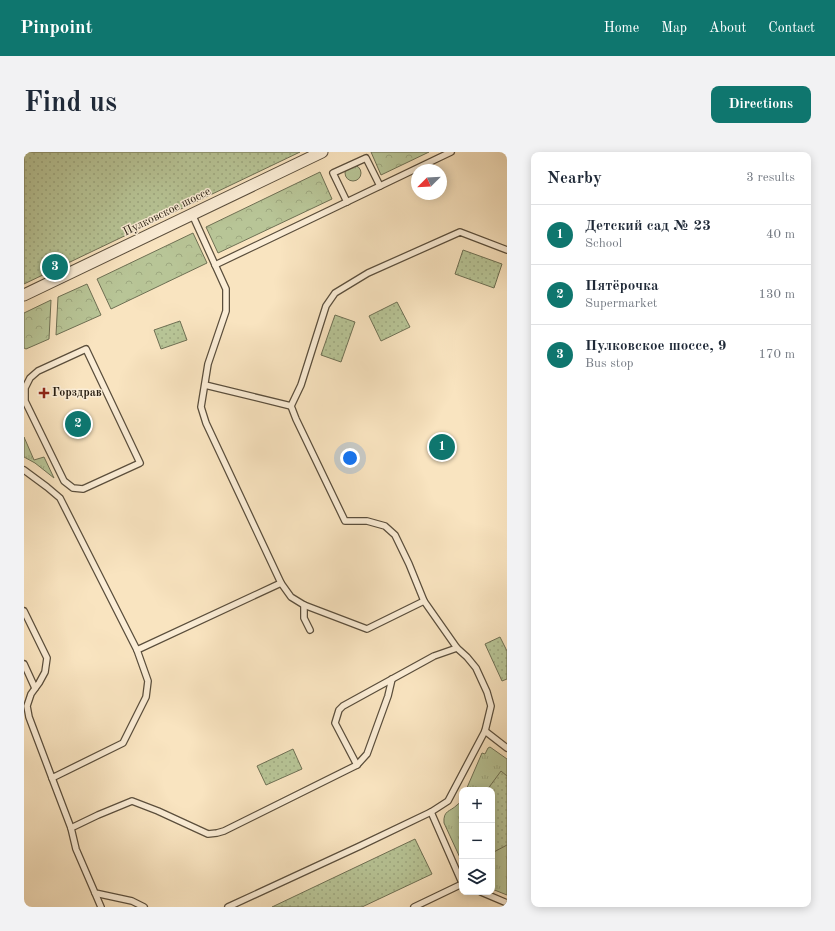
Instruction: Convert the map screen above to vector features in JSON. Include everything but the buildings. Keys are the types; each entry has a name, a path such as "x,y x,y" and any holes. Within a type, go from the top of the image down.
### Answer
{"street":[{"name":"Пулковское шоссе","path":"24,295 322,152"}],"lane":[{"path":"215,265 451,152"},
{"path":"347,202 333,174 366,158 380,186"},
{"path":"192,214 226,289 226,311 208,364 201,407 206,424 281,583 291,598 304,605 367,628 424,601"},
{"path":"228,907 431,812 448,801 485,731 491,706 487,692 476,668 457,648 424,601 409,564 395,536 385,526 367,521 345,521 291,406 301,385 326,306 335,293 368,273 460,232 507,250"},
{"path":"86,349 140,464 83,489 73,488 64,482 25,401 25,388 30,378 38,371 86,349"},
{"path":"205,385 291,406"},
{"path":"24,478 26,471 60,498 66,507 137,650 148,680 146,696 123,743 52,778"},
{"path":"137,650 281,583"},
{"path":"304,605 304,618 310,630"},
{"path":"24,611 48,658 45,672 36,688 30,694 27,706 29,717 71,828 76,849 101,907"},
{"path":"357,766 335,723 339,710 343,706 434,656 457,648"},
{"path":"24,664 36,688"},
{"path":"71,828 132,802 158,811 208,834 217,833 286,801 357,766 367,754 388,696 392,679"},
{"path":"485,731 507,748"},
{"path":"431,812 459,876"},
{"path":"414,907 459,884"},
{"path":"96,893 132,901 144,907"},
{"path":"488,895 507,903"}],"green space":[{"path":"24,152 300,152 24,284"},
{"path":"371,152 429,152 381,175"},
{"path":"350,165 356,165 361,170 359,179 356,181 350,181 345,176 345,170"},
{"path":"320,172 332,199 218,253 206,227"},
{"path":"193,233 207,263 111,309 97,279"},
{"path":"463,250 502,264 494,288 455,274"},
{"path":"87,284 101,315 56,335 58,297"},
{"path":"51,300 49,339 26,349 24,348 24,313"},
{"path":"397,302 410,327 381,341 369,316"},
{"path":"335,315 355,322 341,362 321,355"},
{"path":"180,321 187,340 161,349 154,330"},
{"path":"24,437 34,460 44,457 54,478 35,463 24,457"},
{"path":"500,637 507,651 507,679 502,681 485,644"},
{"path":"490,747 507,759 507,895 495,890 495,787 467,787 482,753 485,754"},
{"path":"293,749 302,769 266,785 257,766"},
{"path":"501,771 507,776 507,845 495,851 495,787 489,787"},
{"path":"459,803 459,856 444,823 446,813"},
{"path":"415,839 432,874 362,907 272,907"}],"place":[{"name":"Пулковское шоссе, 9","path":"55,267"},
{"name":"Горздрав","path":"44,393"},
{"name":"Пятёрочка","path":"78,424"},
{"name":"Детский сад № 23","path":"442,447"}]}
